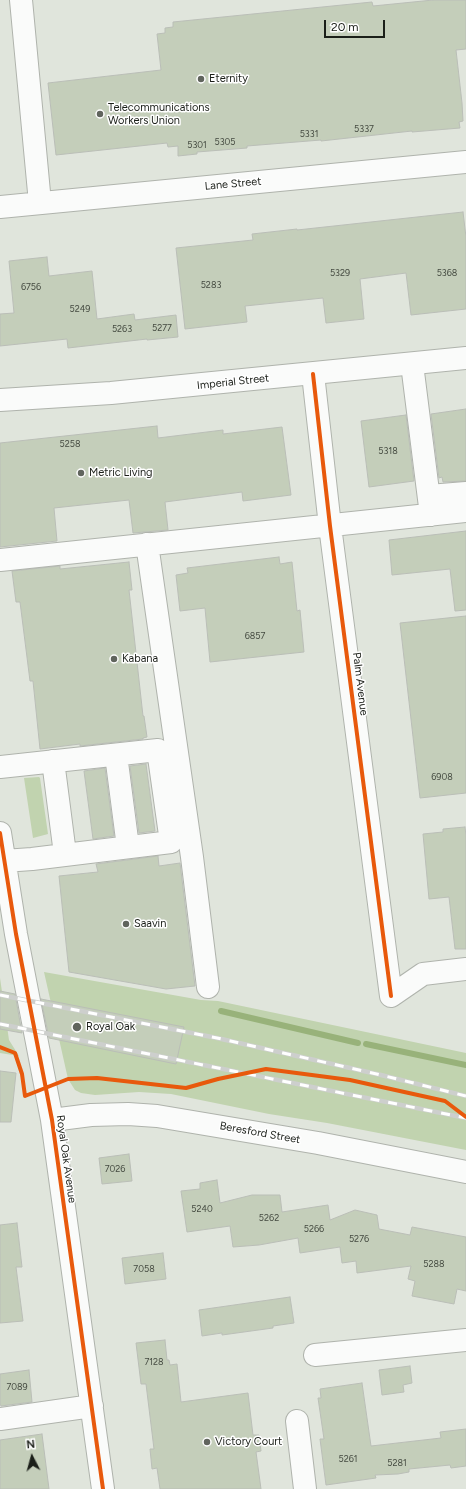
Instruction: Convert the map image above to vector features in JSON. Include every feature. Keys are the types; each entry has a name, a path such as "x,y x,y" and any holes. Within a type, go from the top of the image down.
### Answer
{"street":[{"path":"20,0 40,203"},
{"name":"Lane Street","path":"0,207 466,162"},
{"name":"Imperial Street","path":"0,400 111,393 466,358"},
{"path":"412,364 430,506"},
{"name":"Palm Avenue","path":"313,374 330,526 391,996 423,974 466,969"},
{"path":"0,560 330,526 430,506 466,493"},
{"path":"430,506 466,511"},
{"path":"147,544 192,857 208,987"},
{"path":"0,767 158,750 171,842 4,861"},
{"path":"116,755 128,847"},
{"path":"53,762 65,854"},
{"name":"Royal Oak Avenue","path":"0,833 16,934 52,1120 103,1489"},
{"name":"Beresford Street","path":"52,1120 92,1115 120,1114 157,1116 318,1143 466,1172"},
{"path":"315,1355 466,1340"},
{"path":"0,1418 92,1406"},
{"path":"297,1421 305,1489"}],"green space":[{"path":"39,777 48,834 33,838 24,778"},
{"path":"44,972 201,1000 218,1001 466,1053 466,1150 327,1123 269,1114 171,1094 139,1092 95,1095 81,1093 75,1090 68,1079"},
{"path":"0,978 9,1040 19,1056 0,1053"}],"building":[{"path":"433,0 466,0 466,49 456,50 463,121 459,122 460,128 412,131 321,141 247,146 247,148 197,152 197,154 178,156 178,146 168,147 167,143 56,155 48,83 161,70 157,34 165,33 165,28 173,27 173,22 372,2 373,6"},
{"path":"463,212 466,237 466,309 411,315 406,273 360,279 364,319 326,323 323,298 245,306 247,322 185,329 176,248 253,240 252,234"},
{"path":"47,257 49,276 92,271 97,319 134,314 135,320 176,315 178,337 68,348 67,339 0,346 0,314 14,313 9,261"},
{"path":"466,409 466,481 443,482 442,477 439,478 431,414"},
{"path":"406,415 414,481 369,487 361,421"},
{"name":"Metric Living","path":"157,426 158,438 223,430 223,434 282,427 291,495 243,501 242,492 165,502 168,530 133,533 129,500 54,508 57,541 0,547 0,443"},
{"path":"466,531 466,610 455,611 450,569 392,575 389,540"},
{"path":"279,557 280,564 292,562 297,611 300,610 304,652 210,662 205,608 180,611 176,575 188,573 187,568"},
{"name":"Kabana","path":"129,562 132,590 129,590 143,716 147,737 143,739 40,749 33,681 30,681 20,602 16,602 12,571 60,566 60,569"},
{"path":"466,616 466,793 420,798 400,623"},
{"path":"146,764 155,831 139,833 130,766"},
{"path":"105,768 114,836 93,839 84,771"},
{"path":"465,827 466,949 455,949 449,897 429,899 423,834 443,832 443,829"},
{"name":"Saavin","path":"158,856 159,866 180,863 195,986 166,989 69,972 59,876 98,872 96,864"},
{"path":"0,991 15,994 22,1033 0,1029"},
{"path":"41,999 184,1027 176,1064 49,1038"},
{"path":"0,1071 16,1073 11,1122 0,1122"},
{"path":"129,1154 132,1181 102,1184 99,1158"},
{"path":"217,1180 220,1203 252,1195 280,1195 282,1212 328,1205 330,1220 355,1210 377,1215 379,1229 410,1235 412,1227 466,1237 466,1291 457,1289 454,1304 412,1296 415,1281 408,1279 411,1266 357,1273 356,1261 342,1263 340,1247 300,1253 298,1238 259,1245 233,1247 230,1226 187,1232 181,1191 200,1189 200,1183"},
{"path":"17,1223 22,1267 16,1267 23,1321 0,1323 0,1225"},
{"path":"163,1253 166,1279 125,1284 122,1258"},
{"path":"290,1297 294,1323 273,1326 273,1328 222,1335 222,1333 202,1336 199,1310"},
{"name":"Victory Court","path":"165,1340 167,1360 169,1360 170,1365 177,1364 181,1402 248,1393 253,1435 259,1435 261,1451 256,1452 261,1489 160,1489 157,1468 152,1469 150,1449 154,1449 146,1384 141,1384 136,1343"},
{"path":"410,1366 412,1383 403,1385 404,1392 382,1395 379,1370"},
{"path":"29,1370 32,1402 1,1406 0,1374"},
{"path":"362,1383 371,1446 441,1438 440,1432 466,1429 466,1466 451,1468 450,1465 409,1469 409,1472 375,1475 376,1478 326,1485 320,1439 324,1439 318,1398 321,1398 320,1389"},
{"path":"42,1434 49,1489 0,1489 0,1440"}],"waterway":[{"path":"221,1011 358,1043"},
{"path":"366,1044 466,1065"}],"railway":[{"path":"0,995 217,1038 466,1096"},
{"path":"0,1024 466,1118"}],"cycle path":[{"path":"313,374 330,526 391,996"},
{"path":"0,833 16,934 52,1120 103,1489"},
{"path":"0,1047 15,1053 22,1074 25,1096 68,1079 97,1078 186,1088 218,1079 266,1069 350,1080 445,1101 466,1117"}],"place":[{"name":"Eternity","path":"201,79"},
{"name":"Telecommunications Workers Union","path":"100,114"},
{"name":"Metric Living","path":"81,473"},
{"name":"Kabana","path":"114,659"},
{"name":"Saavin","path":"126,924"},
{"name":"Royal Oak","path":"77,1027"},
{"name":"Victory Court","path":"207,1442"}]}
